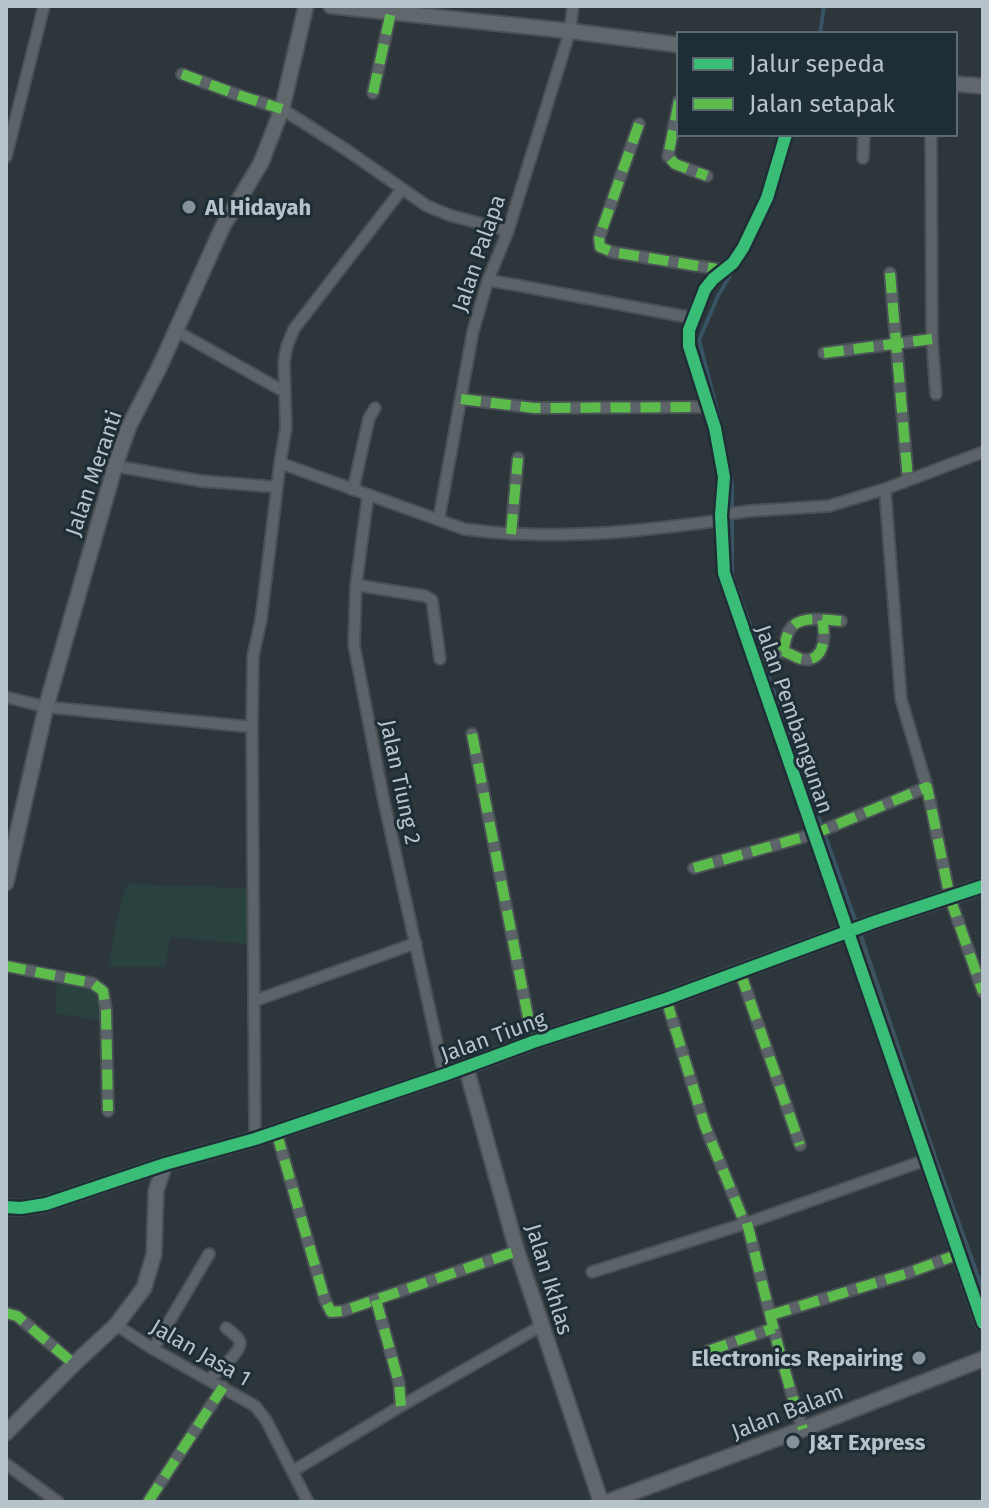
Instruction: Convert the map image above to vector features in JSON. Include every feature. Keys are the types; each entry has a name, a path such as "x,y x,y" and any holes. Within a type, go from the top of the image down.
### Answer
{"street":[{"path":"6,157 44,6"},
{"name":"Jalan Meranti","path":"6,883 46,707 115,466 129,426 223,226 261,163 282,109 306,6"},
{"path":"331,6 677,45"},
{"name":"Jalan Palapa","path":"439,518 473,331 488,280 508,231 570,31 573,6"},
{"path":"373,93 391,12"},
{"path":"182,74 282,109 427,206 508,231"},
{"path":"957,84 983,86"},
{"path":"677,110 669,159 707,176"},
{"path":"639,124 599,238 600,247 612,252 723,270"},
{"name":"Jalan Pembangunan","path":"785,136 767,198 756,222 733,263 705,289 689,330 689,346 709,407 724,477 723,559 726,583 817,833 983,1323"},
{"path":"863,158 864,136"},
{"path":"931,136 932,339 936,394"},
{"path":"255,1139 253,656 261,620 286,428 284,362 294,329 402,189"},
{"path":"890,273 908,480"},
{"path":"488,280 693,318"},
{"path":"176,331 285,392"},
{"path":"824,353 932,339"},
{"path":"461,399 534,408 709,407"},
{"path":"353,490 369,418 375,408"},
{"path":"280,463 464,529 569,535 657,529 749,511 829,506 885,489 983,452"},
{"path":"511,534 518,458"},
{"path":"115,466 201,481 277,487"},
{"path":"885,489 901,699 927,787 950,898 983,992"},
{"name":"Jalan Tiung 2","path":"368,495 356,585 354,645 383,797 444,1075"},
{"path":"356,585 425,596 432,600 440,659"},
{"path":"758,665 778,654 790,628 796,623 803,620 841,621"},
{"path":"778,654 804,659 817,655 823,646 822,620"},
{"path":"6,697 46,707 252,727"},
{"path":"472,734 533,1042"},
{"name":"Jalan Pembangunan","path":"694,868 817,833 927,787"},
{"name":"Jalan Tiung","path":"9,1208 46,1204 165,1164 255,1139 666,999 874,922 983,886"},
{"path":"254,1001 416,943"},
{"path":"6,966 92,983 103,991 108,1111"},
{"path":"740,972 800,1145"},
{"path":"666,999 705,1126 746,1223 787,1381 803,1429"},
{"name":"Jalan Ikhlas","path":"466,1067 517,1251 604,1502"},
{"path":"276,1131 328,1310 337,1313 517,1251"},
{"path":"592,1272 746,1223 926,1160"},
{"path":"6,1433 116,1325 144,1288 154,1254 156,1191 165,1164"},
{"path":"153,1349 209,1254"},
{"path":"771,1315 959,1254"},
{"path":"376,1300 399,1383 401,1406"},
{"path":"6,1313 17,1316 74,1364"},
{"name":"Jalan Jasa 1","path":"116,1325 255,1406 266,1420 308,1502"},
{"path":"293,1471 541,1326"},
{"path":"209,1379 240,1345 239,1339 226,1328"},
{"path":"708,1351 774,1328"},
{"name":"Jalan Balam","path":"604,1502 983,1359"},
{"path":"148,1502 223,1387"},
{"path":"6,1464 58,1502"}],"green space":[{"path":"127,884 246,888 249,944 171,937 165,967 108,967"},
{"path":"57,982 93,987 99,995 103,1021 55,1013"}],"waterway":[{"path":"820,32 824,6"},
{"path":"739,260 718,296 699,340 722,430 732,485 732,575 857,925"},
{"path":"860,933 983,1290"}],"marked path":[{"path":"373,93 391,12"},
{"path":"182,74 282,109"},
{"path":"677,111 668,156 675,164 707,176"},
{"path":"639,124 599,238 600,247 612,252 723,270"},
{"path":"890,273 908,480"},
{"path":"824,353 932,339"},
{"path":"461,399 534,408 709,407"},
{"path":"511,534 518,458"},
{"path":"755,666 783,651 789,631 799,622 812,619 841,621"},
{"path":"783,651 801,659 815,657 822,647 822,620"},
{"path":"472,734 533,1042"},
{"path":"694,868 814,834 927,787 950,898 983,992"},
{"path":"6,966 92,983 103,991 108,1111"},
{"path":"740,972 800,1145"},
{"path":"666,999 705,1126 745,1224"},
{"path":"276,1131 331,1312 343,1311 517,1251"},
{"path":"747,1223 803,1429"},
{"path":"771,1315 959,1254"},
{"path":"376,1300 399,1383 401,1406"},
{"path":"6,1313 17,1316 74,1364"},
{"path":"708,1351 774,1328"},
{"path":"148,1502 223,1387"}],"cycle path":[{"path":"785,136 767,198 743,248 733,263 705,289 689,330 689,346 715,428 724,477 721,515 724,573 983,1323"},
{"path":"6,1207 46,1204 165,1164 255,1139 666,999 874,922 983,886"}],"place":[{"name":"Al Hidayah","path":"189,207"},
{"name":"Electronics Repairing","path":"919,1358"},
{"name":"J&T Express","path":"793,1442"}]}
